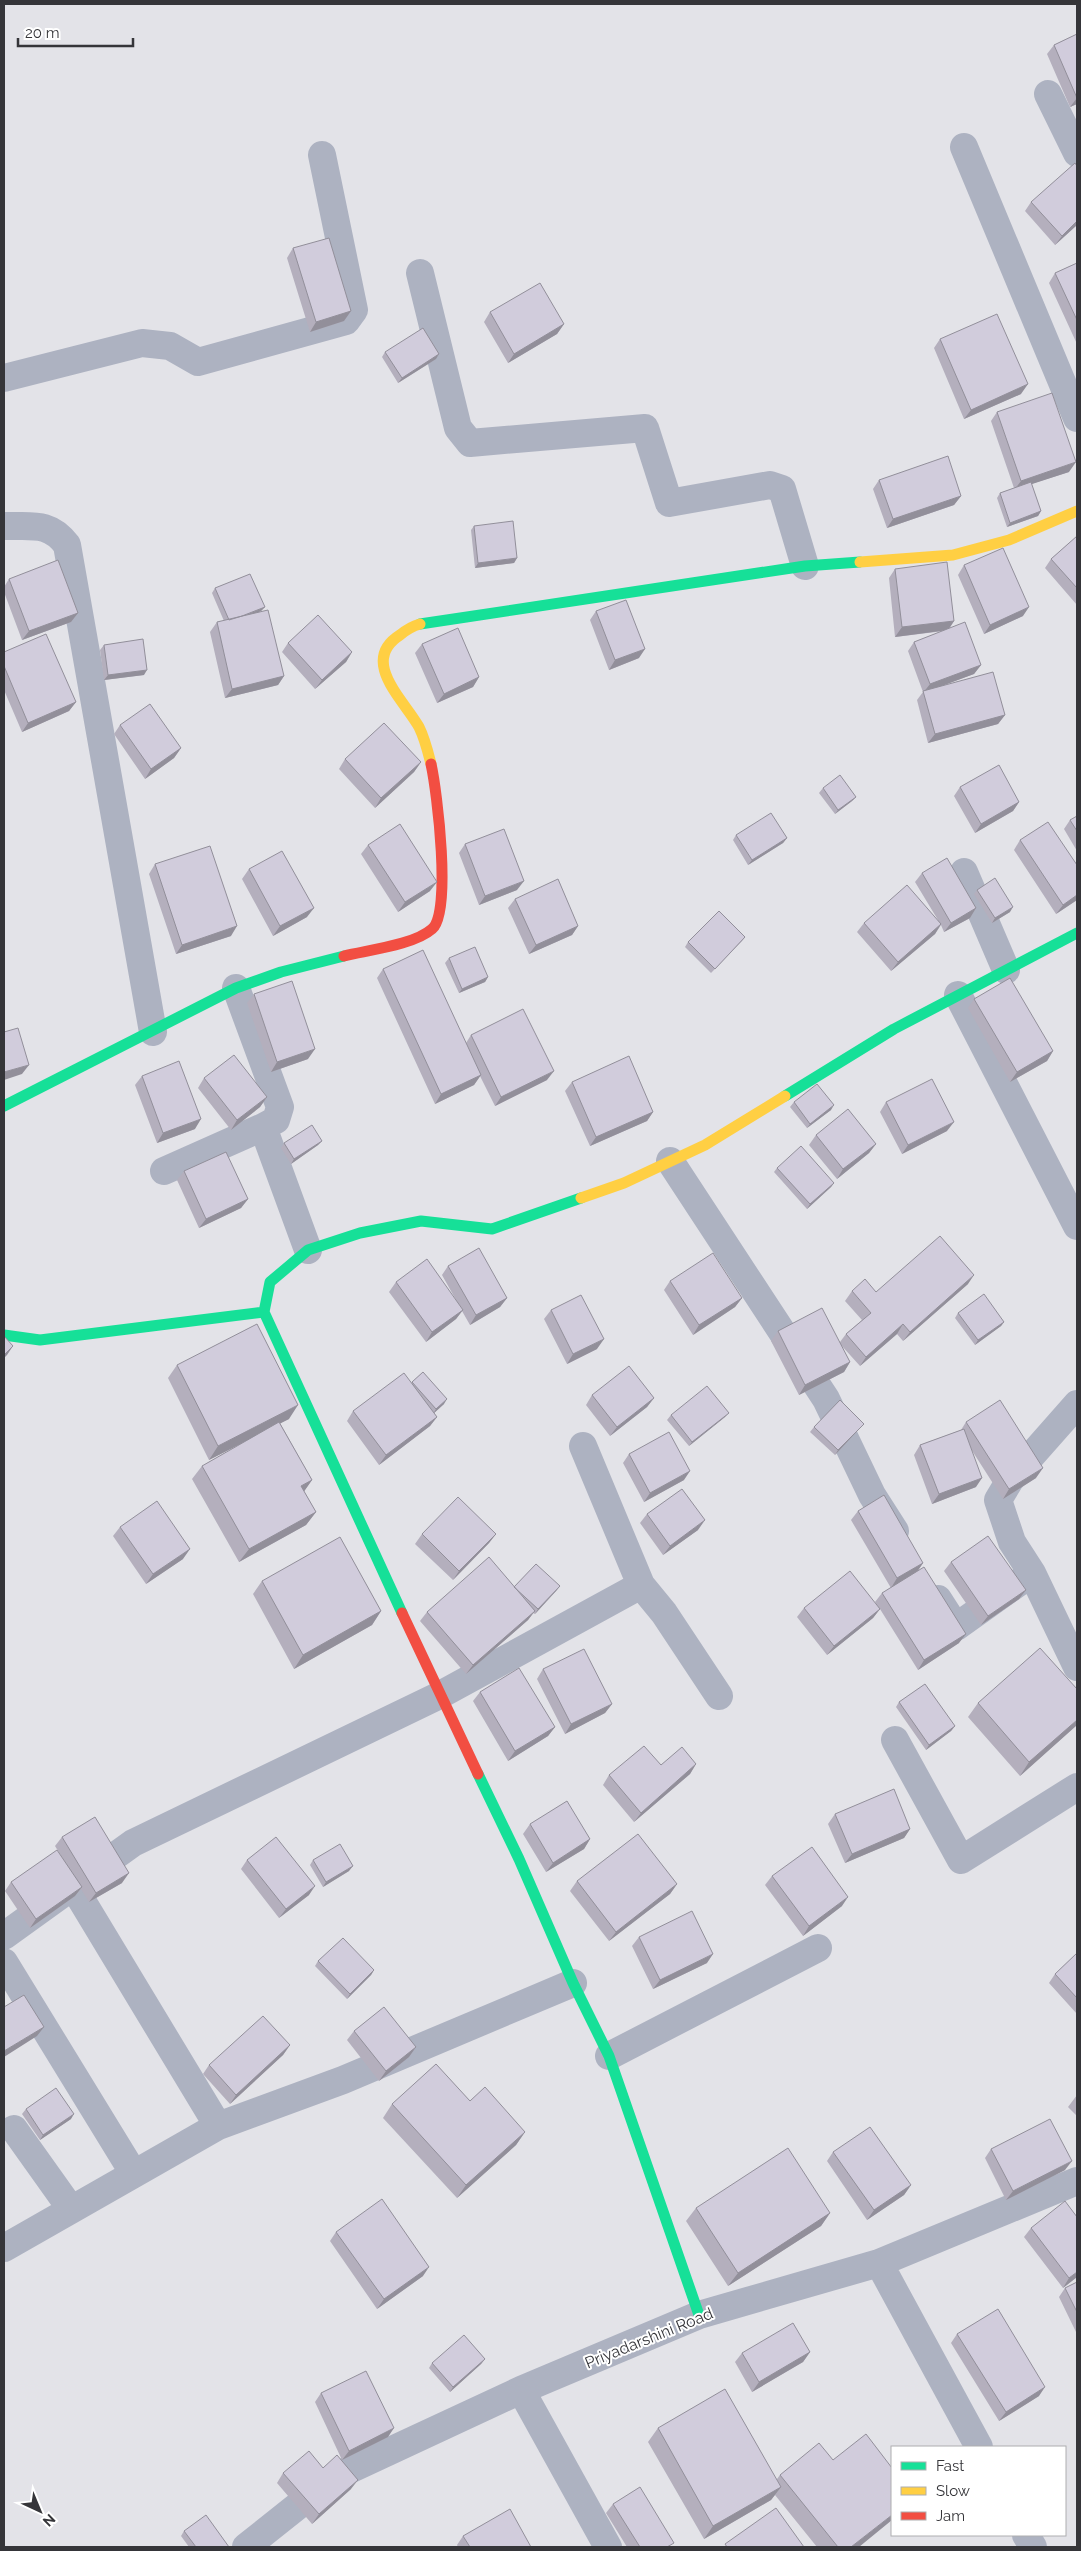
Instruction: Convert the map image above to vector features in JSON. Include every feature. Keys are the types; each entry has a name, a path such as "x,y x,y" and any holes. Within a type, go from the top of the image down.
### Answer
{"street":[{"path":"1048,94 1077,153"},
{"path":"964,147 1077,418"},
{"path":"4,378 142,343 170,346 198,362 346,321 354,310 322,155"},
{"path":"420,273 458,428 470,443 645,428 669,503 770,485 782,489 805,566"},
{"path":"4,1106 153,1032 236,988 281,972 416,938 432,931 440,916 442,886 430,757 418,727 384,671 383,654 397,636 418,624 805,566 953,555 1009,540 1077,511"},
{"path":"4,526 45,527 55,531 67,546 153,1032"},
{"path":"964,872 1006,970"},
{"path":"699,2316 609,2056 572,1983 520,1859 440,1695 264,1312 270,1282 308,1250 360,1233 421,1221 492,1229 624,1183 705,1145 894,1029 1077,933"},
{"path":"164,1171 276,1120 280,1107 236,988"},
{"path":"958,995 1077,1226"},
{"path":"262,1127 308,1250"},
{"path":"670,1161 826,1399 872,1495 908,1553"},
{"path":"4,1335 40,1340 264,1312"},
{"path":"1077,1404 1010,1480 998,1500 1012,1542 1032,1573 1077,1667"},
{"path":"583,1446 641,1585 664,1613 719,1696"},
{"path":"924,1578 956,1627 1032,1573"},
{"path":"4,1936 133,1843 440,1695 641,1585"},
{"path":"895,1740 961,1860 1077,1787"},
{"path":"73,1886 218,2126"},
{"path":"609,2056 818,1948"},
{"path":"4,1962 134,2174"},
{"path":"4,2248 218,2126 343,2080 572,1983"},
{"path":"14,2128 71,2209"},
{"name":"Priyadarshini Road","path":"246,2547 334,2477 521,2390 699,2316 879,2263 1077,2181"},
{"path":"879,2263 978,2446"},
{"path":"521,2390 608,2547"},
{"path":"1027,2536 1033,2547"}],"building":[{"path":"1077,34 1077,98 1054,45"},
{"path":"1075,163 1077,166 1077,221 1062,236 1031,202"},
{"path":"329,238 351,311 316,322 293,248"},
{"path":"1077,263 1077,320 1055,273"},
{"path":"540,283 564,324 514,354 490,312"},
{"path":"997,314 1028,384 971,410 940,339"},
{"path":"423,328 439,354 402,378 385,352"},
{"path":"1052,393 1076,462 1021,481 997,412"},
{"path":"948,456 961,496 893,519 879,480"},
{"path":"1031,482 1041,511 1010,523 1000,493"},
{"path":"513,521 517,558 478,563 474,526"},
{"path":"1077,536 1077,588 1051,559"},
{"path":"1003,548 1029,607 990,625 964,565"},
{"path":"58,560 78,613 29,631 9,579"},
{"path":"947,562 954,621 902,627 895,569"},
{"path":"250,574 265,607 229,620 215,588"},
{"path":"626,600 645,649 615,660 596,611"},
{"path":"268,610 284,676 232,689 217,622"},
{"path":"318,615 352,652 322,680 288,643"},
{"path":"965,622 981,665 930,684 914,642"},
{"path":"458,628 479,677 444,694 422,644"},
{"path":"46,634 76,702 28,723 4,666 4,652"},
{"path":"143,639 147,670 108,675 104,645"},
{"path":"993,672 1005,715 935,734 923,691"},
{"path":"150,704 181,748 151,769 120,725"},
{"path":"384,723 421,762 381,798 345,759"},
{"path":"999,765 1019,802 981,824 960,787"},
{"path":"840,775 856,797 838,810 823,788"},
{"path":"771,813 787,838 752,860 736,835"},
{"path":"1077,816 1077,831 1070,820"},
{"path":"1048,822 1077,865 1077,895 1063,905 1020,840"},
{"path":"400,824 437,882 405,902 368,845"},
{"path":"504,829 524,881 485,896 465,844"},
{"path":"210,846 237,926 182,945 155,864"},
{"path":"282,851 314,908 280,926 249,869"},
{"path":"947,858 976,908 951,923 922,873"},
{"path":"995,878 1013,907 995,918 977,890"},
{"path":"558,879 578,926 536,945 515,899"},
{"path":"907,885 941,924 898,962 864,923"},
{"path":"719,911 745,937 715,969 688,942"},
{"path":"475,947 488,977 462,989 449,958"},
{"path":"423,950 481,1075 441,1094 383,969"},
{"path":"1010,978 1053,1051 1017,1072 974,999"},
{"path":"292,981 315,1049 277,1062 254,994"},
{"path":"523,1009 554,1071 501,1097 471,1035"},
{"path":"18,1028 29,1065 4,1072 4,1032"},
{"path":"234,1055 267,1097 237,1120 204,1078"},
{"path":"629,1056 653,1112 596,1137 572,1082"},
{"path":"179,1061 201,1119 163,1133 142,1076"},
{"path":"932,1079 954,1122 908,1145 886,1102"},
{"path":"817,1084 834,1105 810,1124 794,1102"},
{"path":"848,1109 876,1144 843,1169 816,1135"},
{"path":"312,1125 322,1141 294,1159 284,1143"},
{"path":"801,1146 834,1183 810,1204 777,1168"},
{"path":"226,1152 248,1199 206,1219 184,1171"},
{"path":"940,1236 974,1275 910,1332 903,1324 866,1357 846,1334 871,1313 852,1291 865,1279 876,1292"},
{"path":"479,1248 507,1298 476,1315 448,1266"},
{"path":"713,1253 742,1298 699,1325 670,1281"},
{"path":"427,1259 463,1310 432,1332 396,1282"},
{"path":"984,1294 1004,1322 978,1340 958,1313"},
{"path":"581,1295 604,1339 573,1354 551,1310"},
{"path":"822,1308 850,1362 805,1385 778,1331"},
{"path":"257,1324 298,1405 218,1446 177,1365"},
{"path":"4,1336 13,1346 4,1355"},
{"path":"629,1366 654,1398 617,1427 592,1395"},
{"path":"423,1372 447,1399 436,1409 412,1382"},
{"path":"404,1373 437,1417 386,1455 353,1411"},
{"path":"707,1386 729,1413 692,1442 671,1415"},
{"path":"840,1400 864,1424 838,1450 814,1427"},
{"path":"1000,1400 1043,1468 1009,1489 966,1422"},
{"path":"279,1422 312,1480 301,1486 316,1512 249,1549 202,1466"},
{"path":"964,1429 982,1478 939,1494 920,1445"},
{"path":"669,1432 690,1471 650,1493 629,1454"},
{"path":"682,1489 705,1520 670,1546 647,1514"},
{"path":"884,1495 923,1563 897,1578 858,1511"},
{"path":"458,1497 496,1534 459,1571 422,1534"},
{"path":"157,1501 190,1549 153,1574 120,1527"},
{"path":"988,1536 1026,1590 988,1616 951,1562"},
{"path":"340,1537 381,1611 303,1655 262,1581"},
{"path":"489,1557 535,1611 473,1665 427,1612"},
{"path":"536,1564 560,1586 538,1609 514,1587"},
{"path":"924,1567 966,1634 924,1660 882,1593"},
{"path":"850,1571 880,1609 834,1646 804,1608"},
{"path":"1040,1648 1077,1689 1077,1720 1029,1762 978,1703"},
{"path":"584,1649 612,1704 571,1724 543,1669"},
{"path":"519,1668 555,1727 515,1751 480,1692"},
{"path":"925,1684 955,1726 929,1745 899,1702"},
{"path":"644,1746 661,1765 682,1747 696,1764 641,1813 609,1775"},
{"path":"894,1789 910,1829 852,1854 835,1814"},
{"path":"567,1801 590,1839 553,1863 530,1824"},
{"path":"95,1817 129,1873 96,1893 62,1837"},
{"path":"638,1834 677,1884 616,1932 577,1881"},
{"path":"276,1837 315,1886 286,1909 247,1860"},
{"path":"340,1844 353,1866 326,1882 313,1860"},
{"path":"812,1847 848,1897 809,1926 772,1876"},
{"path":"57,1850 82,1887 36,1919 11,1882"},
{"path":"692,1911 713,1954 660,1980 639,1937"},
{"path":"343,1938 374,1970 350,1994 318,1961"},
{"path":"1077,1953 1077,1998 1055,1974"},
{"path":"24,1995 44,2027 4,2051 4,2007"},
{"path":"384,2007 416,2047 386,2071 354,2031"},
{"path":"263,2016 290,2045 236,2095 209,2065"},
{"path":"436,2064 470,2101 485,2087 525,2132 466,2185 392,2104"},
{"path":"56,2088 74,2114 43,2135 26,2109"},
{"path":"1050,2119 1072,2161 1013,2191 991,2149"},
{"path":"870,2127 911,2185 874,2210 833,2152"},
{"path":"788,2148 830,2213 738,2273 696,2208"},
{"path":"382,2199 429,2267 384,2299 336,2232"},
{"path":"1065,2201 1077,2217 1077,2272 1069,2278 1031,2228"},
{"path":"1077,2282 1077,2312 1065,2288"},
{"path":"998,2309 1045,2387 1006,2412 957,2334"},
{"path":"793,2323 810,2352 759,2382 742,2353"},
{"path":"464,2335 485,2359 453,2387 432,2363"},
{"path":"366,2371 394,2428 349,2451 321,2393"},
{"path":"725,2389 781,2487 713,2526 658,2428"},
{"path":"866,2434 891,2467 891,2516 851,2547 838,2547 780,2475 819,2443 833,2460"},
{"path":"309,2451 323,2468 337,2455 358,2480 319,2514 283,2473"},
{"path":"640,2487 674,2543 667,2547 640,2547 613,2504"},
{"path":"776,2508 804,2547 727,2547 725,2544"},
{"path":"510,2509 531,2547 470,2547 463,2536"},
{"path":"206,2515 229,2547 196,2547 184,2531"}],"traffic: fast":[{"path":"420,624 805,566 860,562"},
{"path":"785,1096 894,1029 1077,933"},
{"path":"4,1106 236,988 281,972 344,956"},
{"path":"4,1335 40,1340 264,1312 270,1282 308,1250 360,1233 421,1221 492,1229 581,1198"},
{"path":"264,1312 402,1613"},
{"path":"478,1774 519,1859 573,1983 609,2056 699,2315"}],"traffic: slow":[{"path":"860,562 953,555 1009,540 1077,511"},
{"path":"420,624 405,631 388,645 384,657 384,668 388,681 419,727 431,764"},
{"path":"581,1198 624,1183 705,1145 785,1096"}],"traffic: jam":[{"path":"344,956 403,943 424,935 432,929 438,918 441,900 441,851 437,799 431,764"},
{"path":"402,1613 478,1774"}]}
